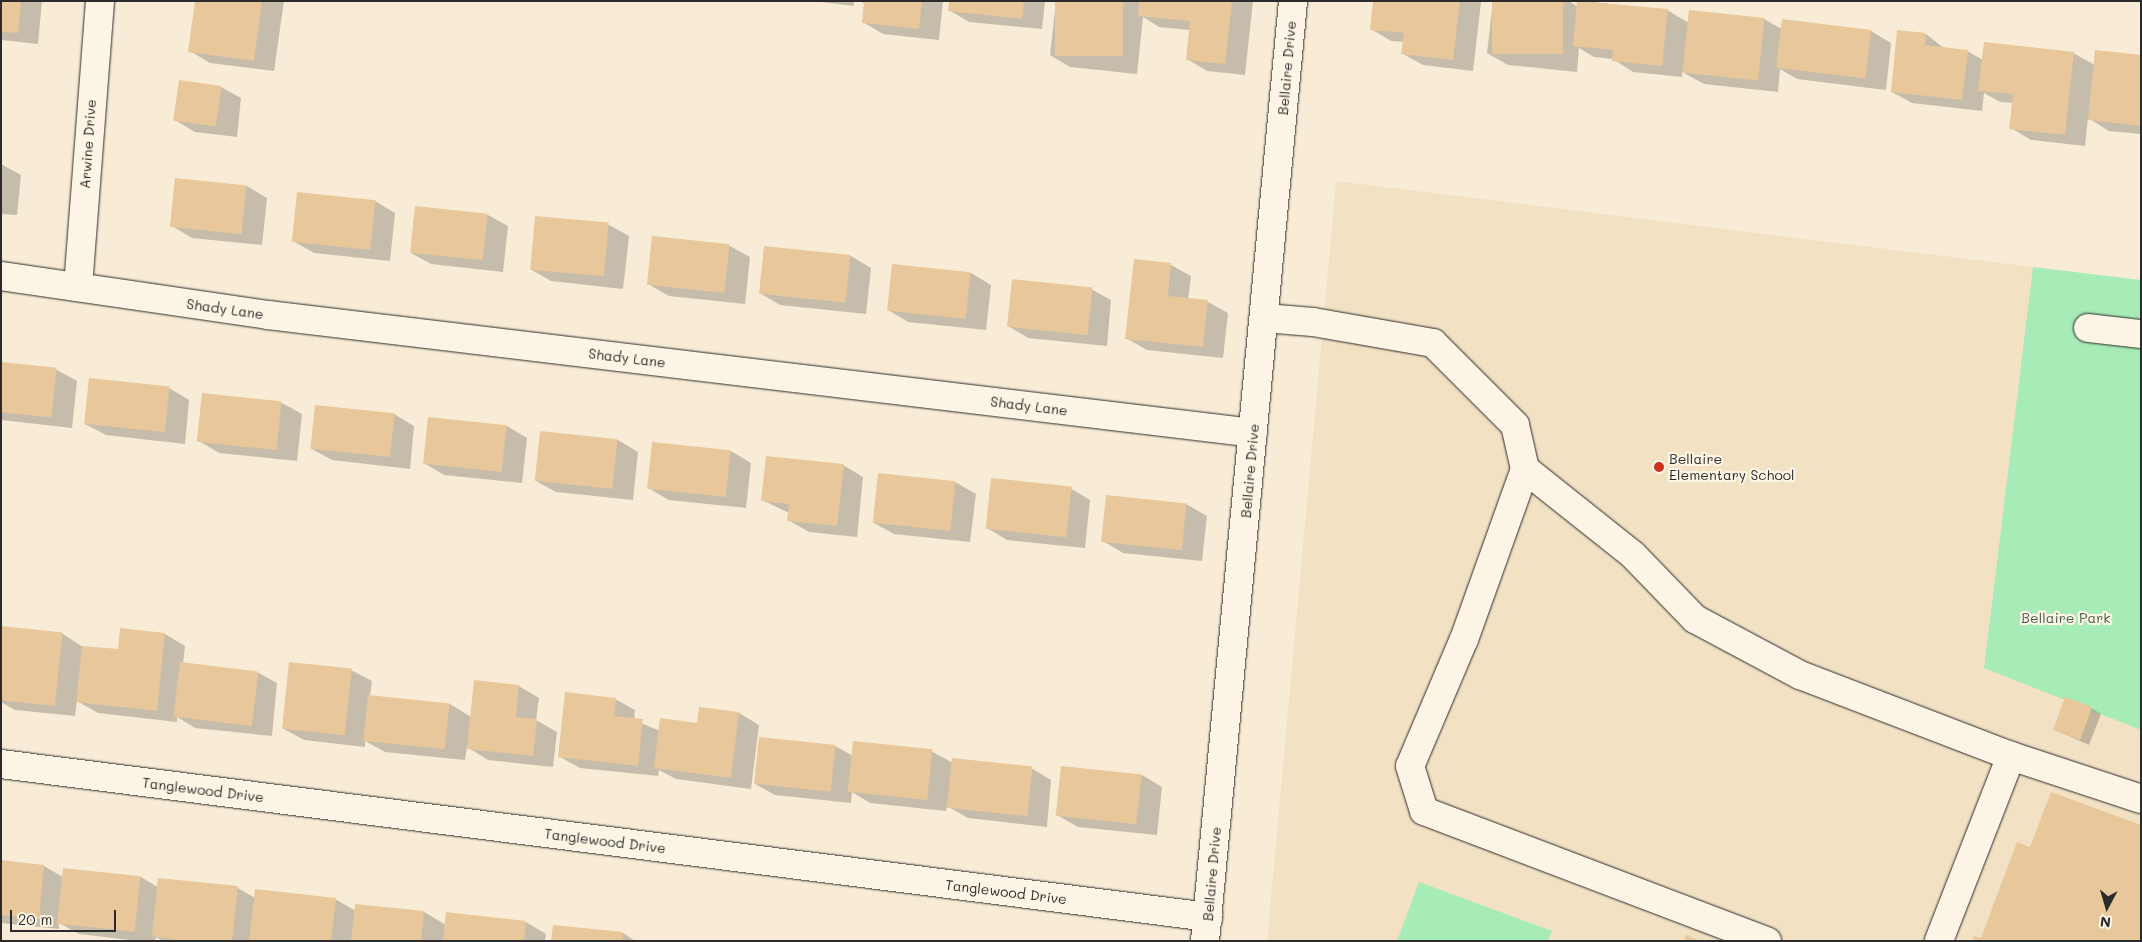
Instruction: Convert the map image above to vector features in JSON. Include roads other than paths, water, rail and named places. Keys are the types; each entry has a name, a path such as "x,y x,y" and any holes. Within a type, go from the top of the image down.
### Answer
{"street":[{"name":"Arwine Drive","path":"78,287 100,1"},
{"name":"Bellaire Drive","path":"1207,929 1293,1"},
{"name":"Shady Lane","path":"1,276 278,316 1253,433"},
{"path":"1264,318 1313,322 1433,343 1515,425 1525,469 1464,639 1410,766 1424,811 1767,941"},
{"path":"2088,328 2141,334"},
{"path":"1525,469 1633,555 1695,619 1800,675 2012,756 2141,799"},
{"path":"1939,941 2012,756"},
{"name":"Tanglewood Drive","path":"1,764 1207,929"}],"place":[{"name":"Bellaire Elementary School","path":"1659,467"}],"park label":[{"name":"Bellaire Park","path":"2066,618"}]}
